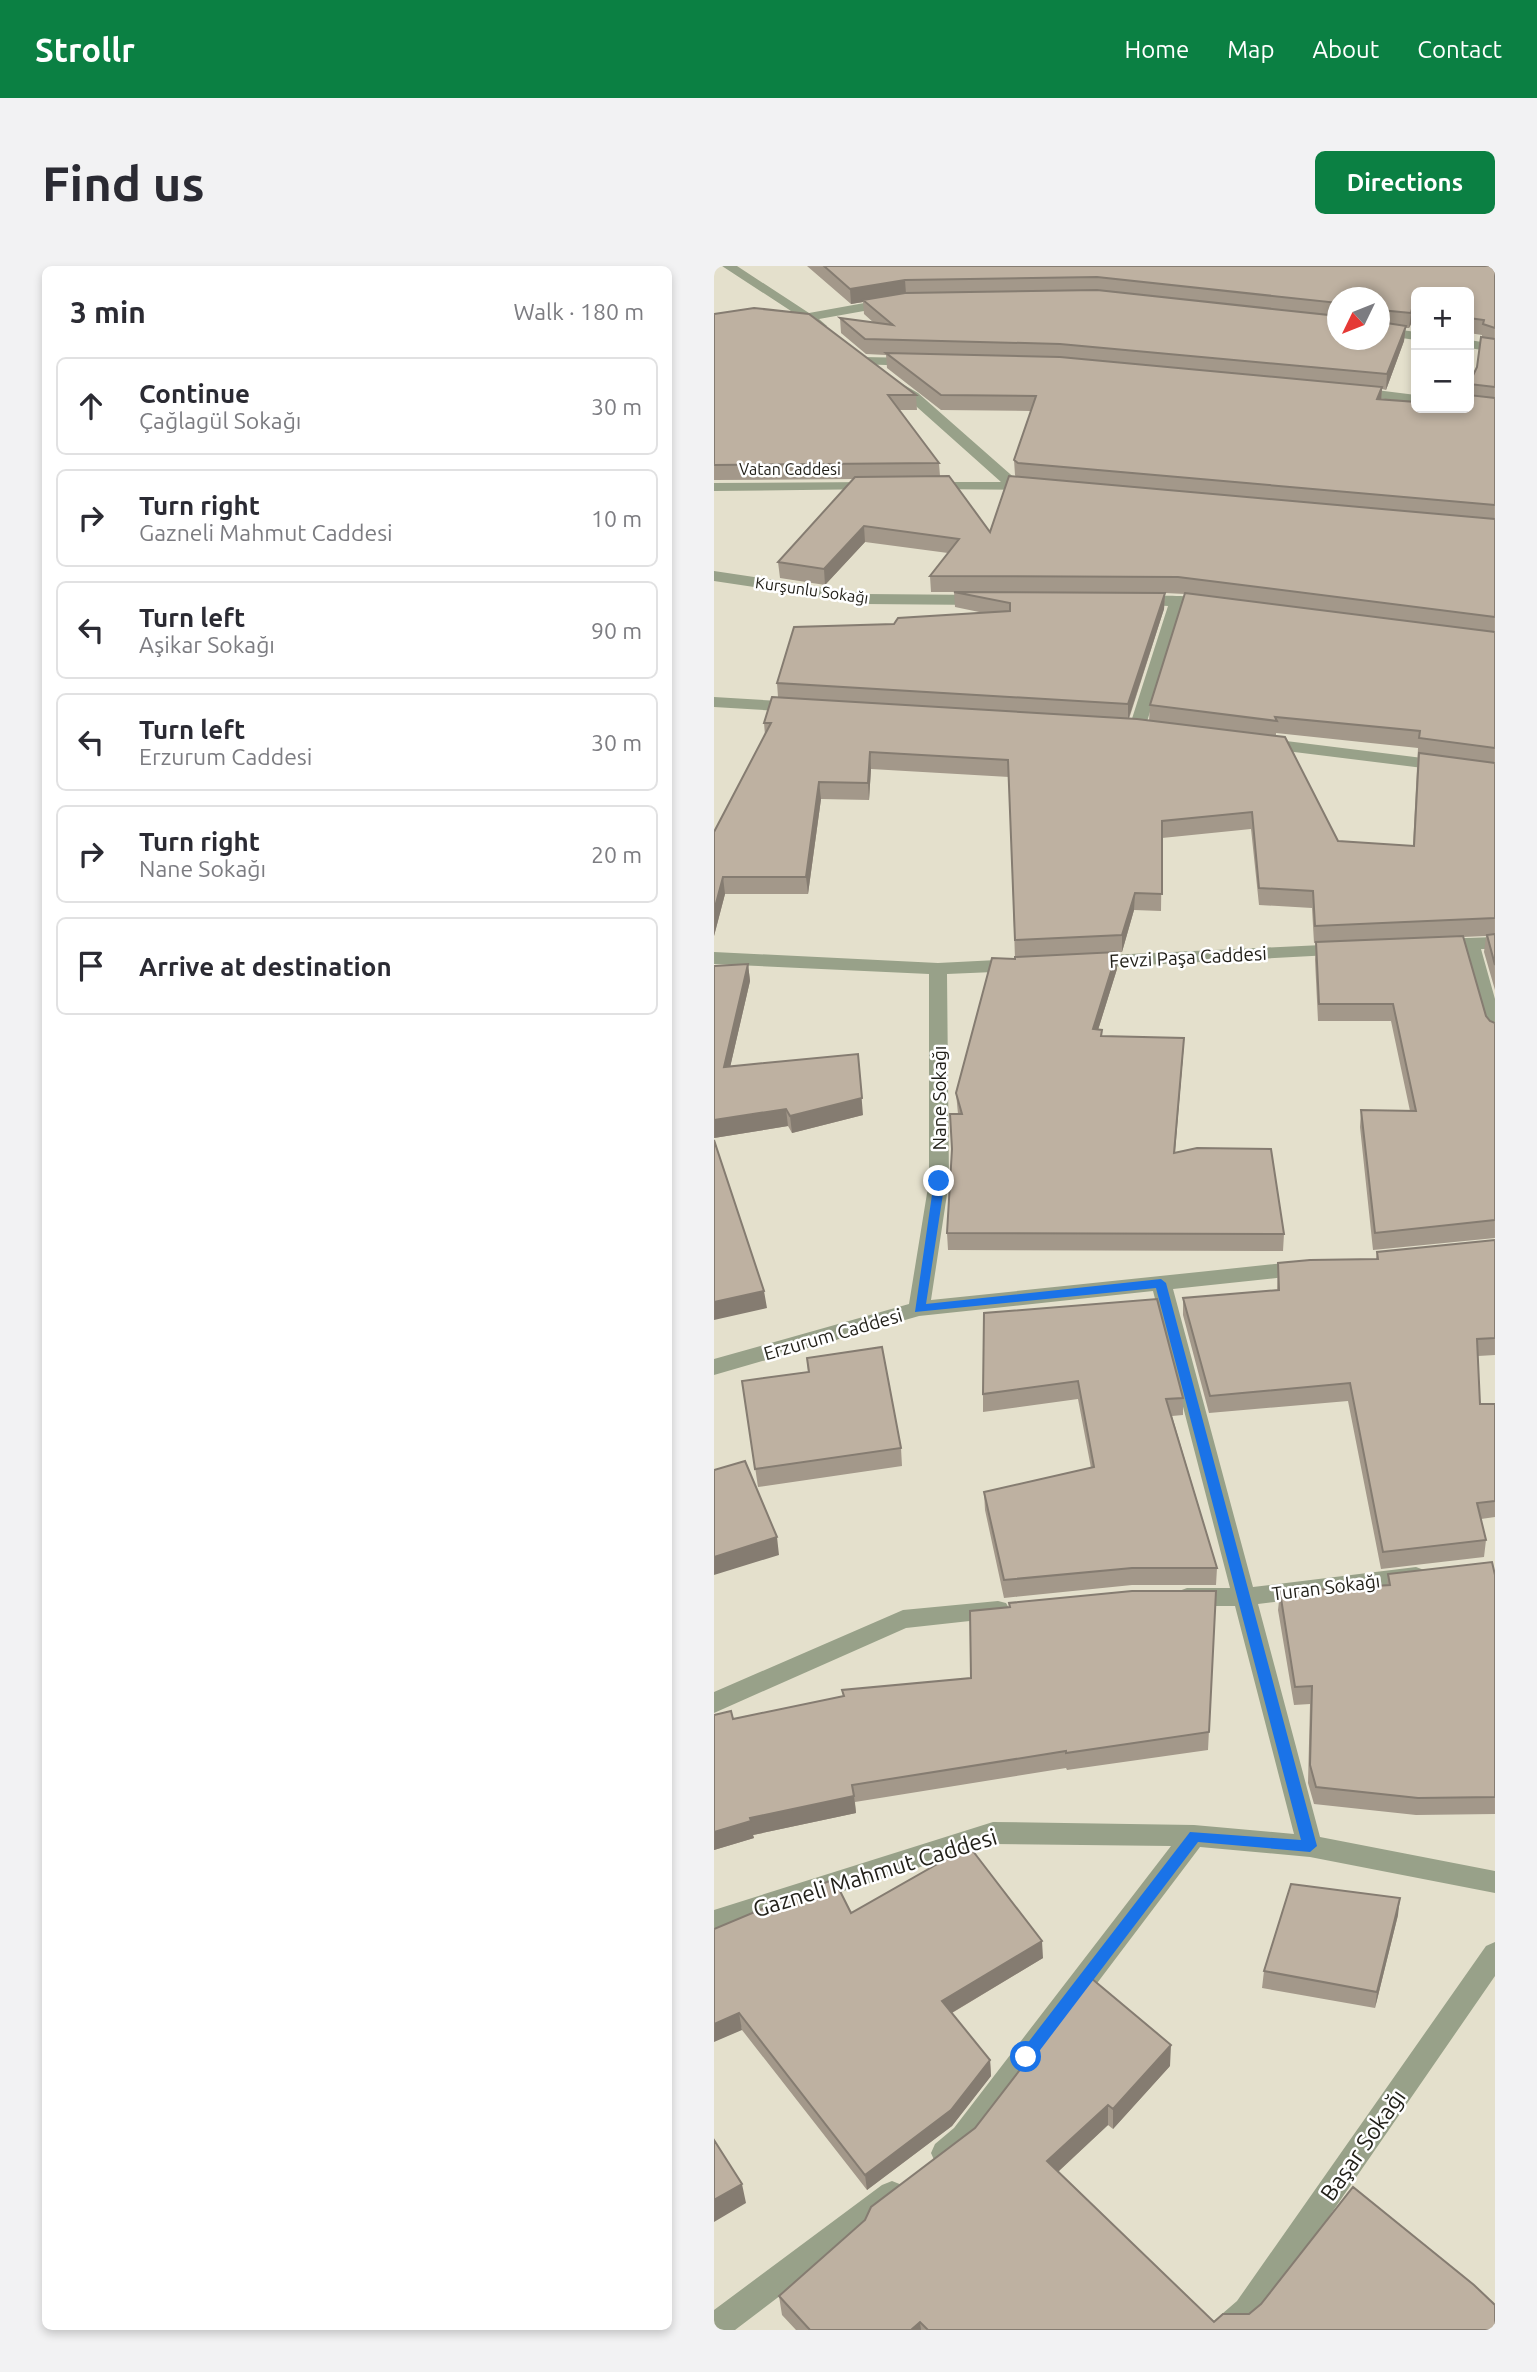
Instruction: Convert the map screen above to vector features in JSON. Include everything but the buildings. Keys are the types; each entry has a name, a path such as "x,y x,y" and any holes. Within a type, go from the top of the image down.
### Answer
{"street":[{"path":"735,267 830,335"},
{"path":"769,314 802,313 906,301"},
{"path":"1390,332 1411,335"},
{"path":"1474,345 1495,348"},
{"path":"928,363 857,357 913,396 1013,485"},
{"path":"1330,389 1411,397"},
{"path":"918,486 1013,485 1054,489"},
{"name":"Vatan Caddesi","path":"714,487 890,486"},
{"name":"Kurşunlu Sokağı","path":"714,576 865,599 1000,600"},
{"path":"1123,601 1177,601 1232,608"},
{"path":"1137,728 1177,601"},
{"path":"714,702 810,708"},
{"path":"1247,741 1495,772"},
{"path":"1415,947 1495,943"},
{"path":"1470,944 1495,1032"},
{"name":"Fevzi Paşa Caddesi","path":"1074,962 1361,949"},
{"path":"714,958 938,969 1033,964"},
{"name":"Nane Sokağı","path":"919,1309 939,1181 938,969"},
{"name":"Erzurum Caddesi","path":"714,1367 919,1309 1321,1266"},
{"path":"1161,1283 1310,1846"},
{"name":"Turan Sokağı","path":"1169,1597 1244,1597 1442,1573"},
{"path":"714,1703 903,1619 1025,1607"},
{"name":"Gazneli Mahmut Caddesi","path":"714,1922 993,1833 1195,1836 1310,1846 1495,1882"},
{"path":"714,2328 964,2137 1195,1836"},
{"name":"Başar Sokağı","path":"1225,2330 1247,2311 1495,1954"}],"route":[{"path":"939,1181 919,1309 1161,1283 1310,1846 1195,1836 1026,2057"}]}
